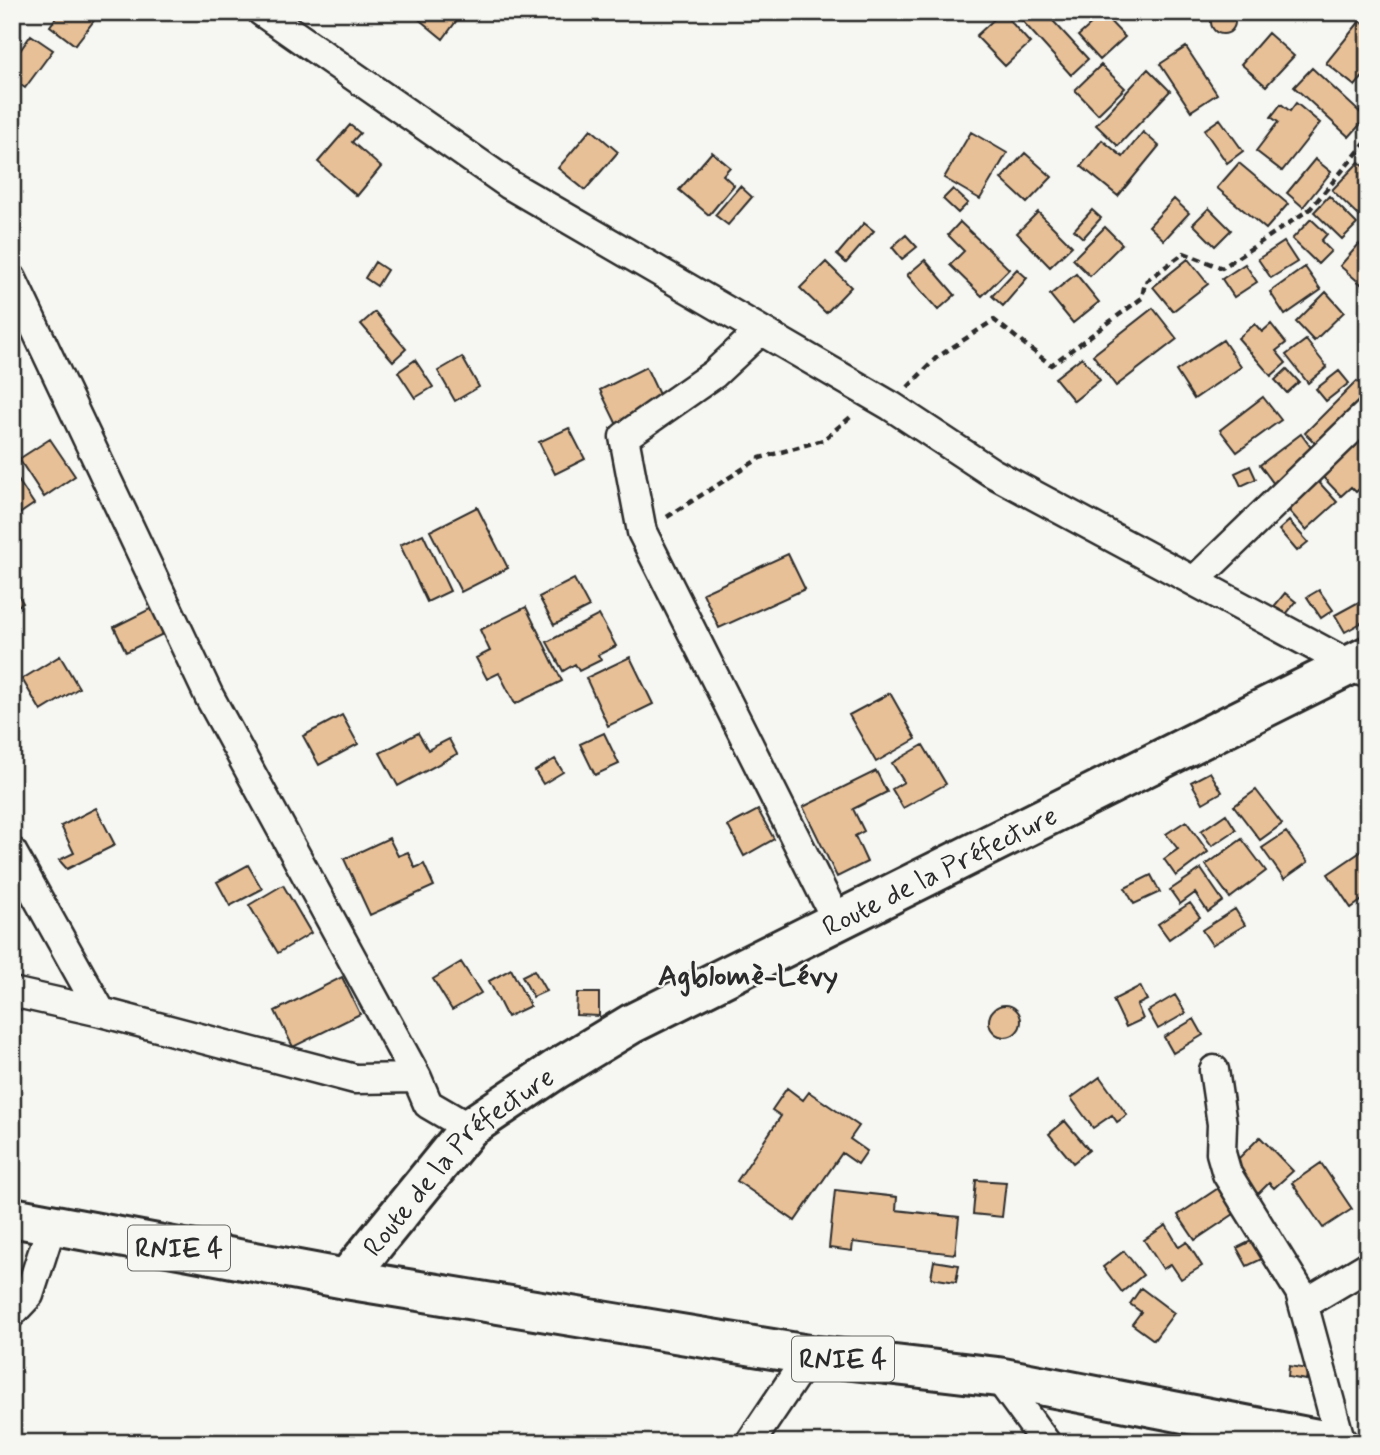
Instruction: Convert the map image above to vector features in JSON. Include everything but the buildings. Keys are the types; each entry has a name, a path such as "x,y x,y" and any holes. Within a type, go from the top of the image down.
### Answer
{"main road":[{"name":"Route de la Préfecture","path":"346,1279 470,1128 555,1070 631,1024 837,920 1362,665"},
{"name":"RNIE 4","path":"12,1217 346,1279 809,1355 998,1377 1340,1443"}],"street":[{"path":"262,12 510,186 882,402 991,472 1194,581 1362,665"},
{"path":"12,279 29,320 71,397 209,696 417,1078 428,1104 470,1128"},
{"path":"760,331 714,374 624,437 642,532 837,920"},
{"path":"1194,581 1368,413"},
{"path":"12,852 101,1012"},
{"path":"12,992 101,1012 355,1079 417,1078"},
{"path":"1214,1070 1222,1124 1221,1153 1227,1174 1300,1292 1340,1443"},
{"path":"12,1313 29,1295 52,1224"},
{"path":"1304,1304 1368,1266"},
{"path":"750,1443 809,1355"},
{"path":"998,1377 1046,1443"}],"path":[{"path":"642,532 760,458 823,440 882,402 936,358 994,320 1051,365 1142,298 1145,282 1184,253 1222,268 1310,209 1368,139"}],"district":[{"name":"Agblomè-Lévy","path":"748,975"}]}
